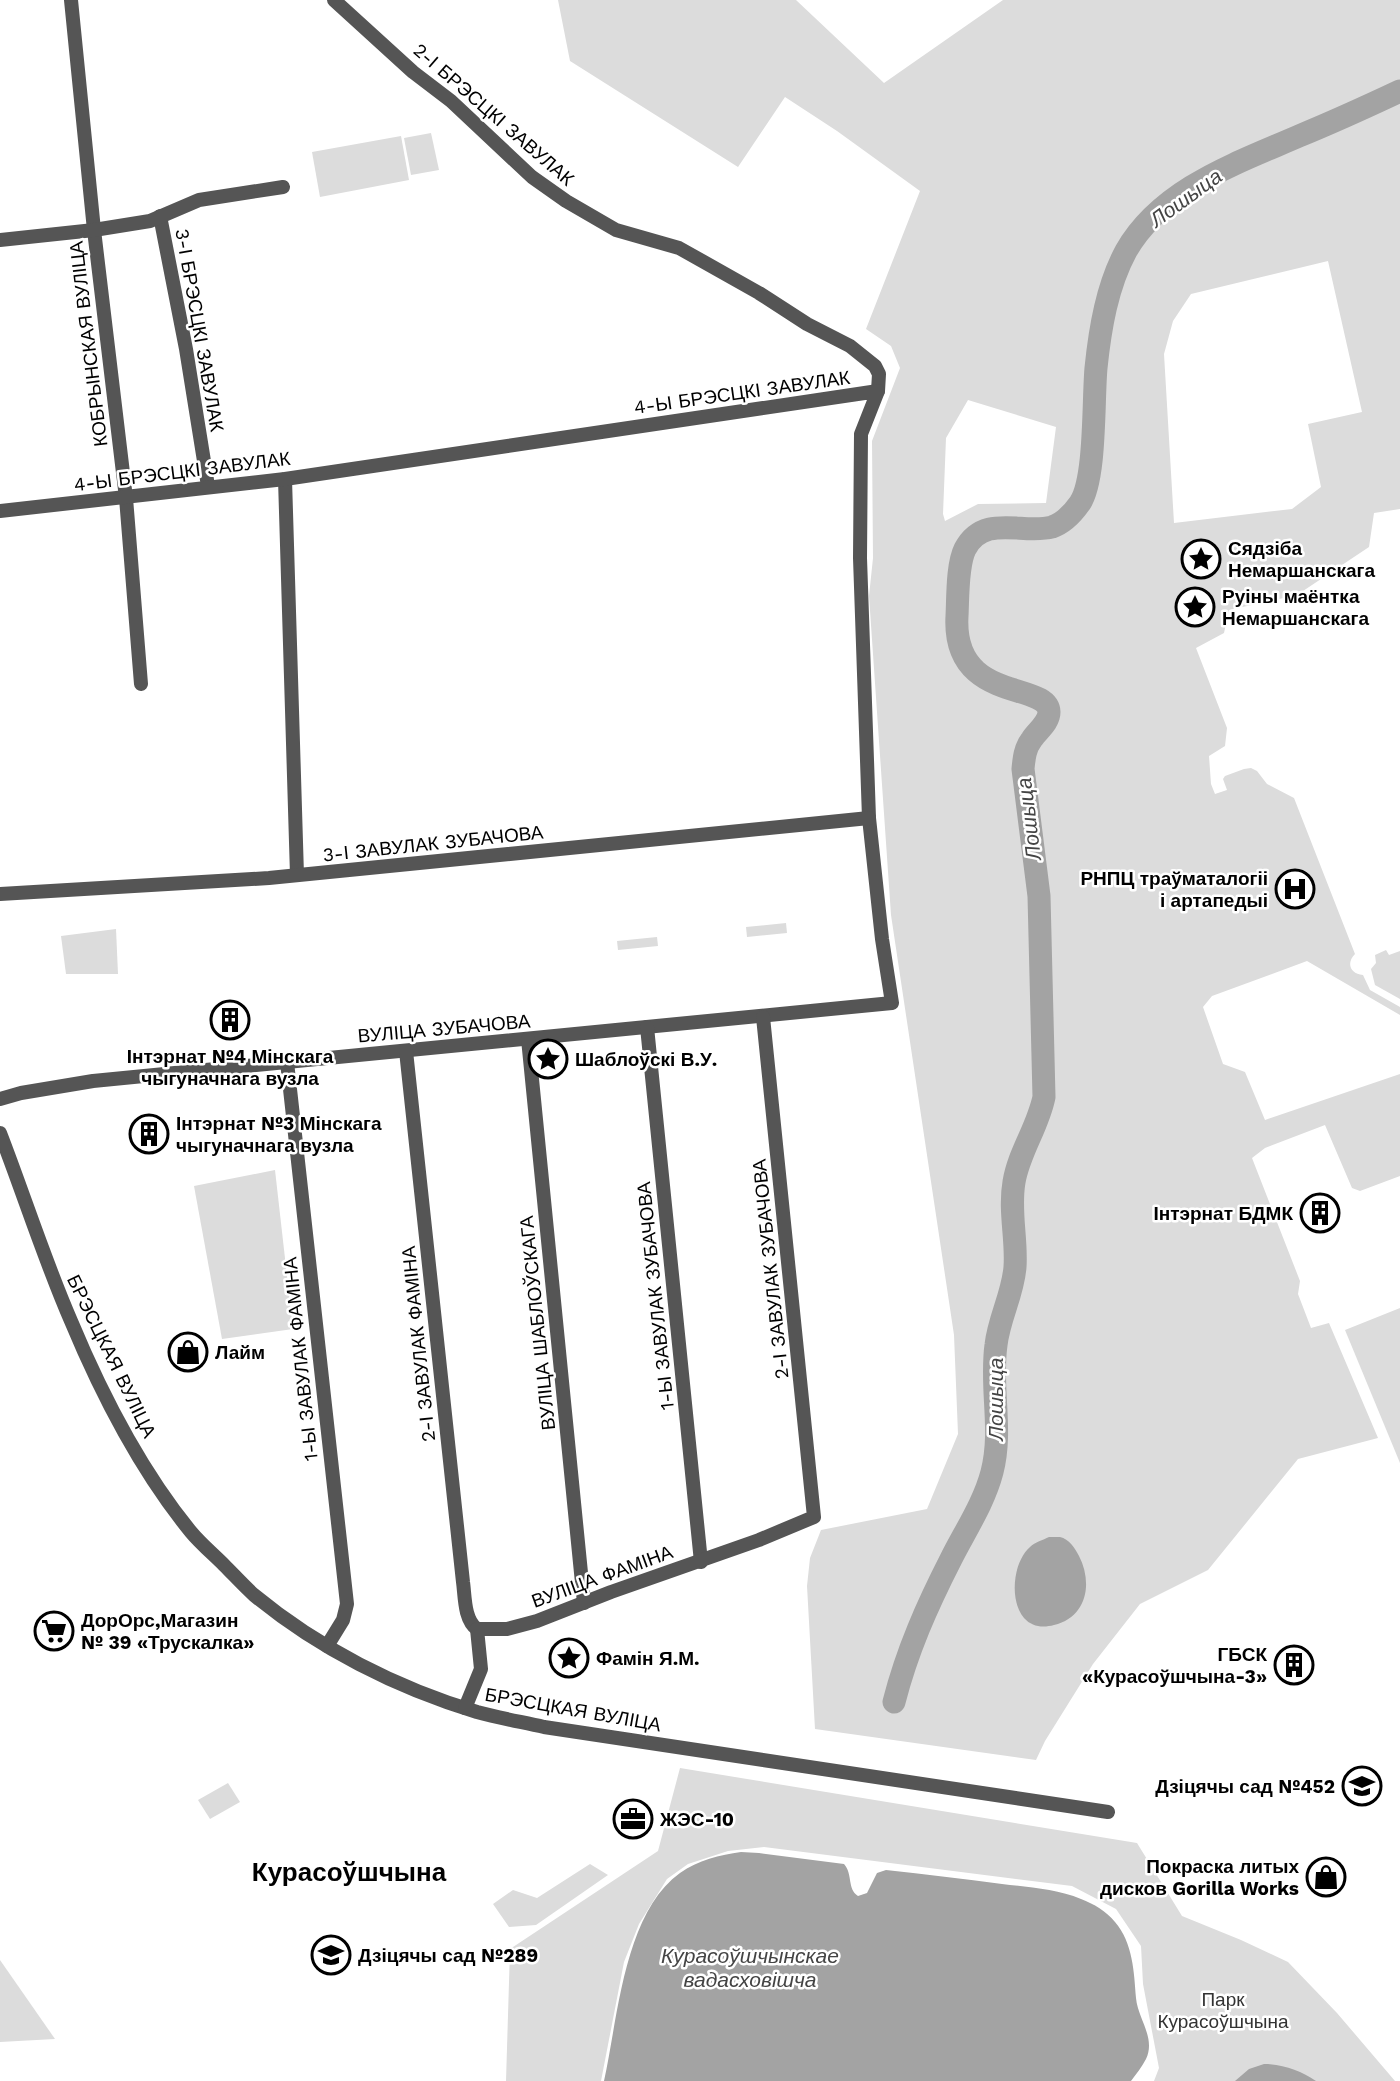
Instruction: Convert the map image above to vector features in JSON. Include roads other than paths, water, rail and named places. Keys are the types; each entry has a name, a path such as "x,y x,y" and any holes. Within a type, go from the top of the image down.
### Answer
{"street":[{"name":"КОБРЫНСКАЯ ВУЛІЦА","path":"71,0 94,230 126,498 141,684"},
{"name":"2-І БРЭСЦКІ ЗАВУЛАК","path":"334,0 413,72 451,101 532,177 566,201 616,230 679,248 759,293 807,324 850,346 875,366 879,374 878,391"},
{"path":"160,216 199,200 283,187"},
{"name":"3-І БРЭСЦКІ ЗАВУЛАК","path":"0,240 94,230 150,221 160,216 186,349 208,486"},
{"name":"4-Ы БРЭСЦКІ ЗАВУЛАК","path":"0,511 285,479 878,391"},
{"name":"4-Ы БРЭСЦКІ ЗАВУЛАК","path":"878,391 861,434 860,558 869,818 892,1003"},
{"path":"285,479 297,875"},
{"name":"3-І ЗАВУЛАК ЗУБАЧОВА","path":"0,894 297,875 869,818"},
{"name":"ВУЛІЦА ЗУБАЧОВА","path":"0,1099 93,1081 892,1003"},
{"name":"2-І ЗАВУЛАК ЗУБАЧОВА","path":"763,1017 814,1517"},
{"name":"1-Ы ЗАВУЛАК ЗУБАЧОВА","path":"647,1027 701,1562"},
{"name":"ВУЛІЦА ШАБЛОЎСКАГА","path":"528,1039 584,1603"},
{"name":"2-І ЗАВУЛАК ФАМІНА","path":"406,1051 463,1582 469,1618 477,1629"},
{"name":"1-Ы ЗАВУЛАК ФАМІНА","path":"287,1062 347,1604 343,1620 327,1646"},
{"name":"БРЭСЦКАЯ ВУЛІЦА","path":"0,1133 71,1323 132,1445 192,1534 253,1594 299,1629 327,1646 418,1691 465,1708 544,1727 1108,1812"},
{"name":"ВУЛІЦА ФАМІНА","path":"477,1629 507,1629 537,1621 611,1592 701,1562 814,1517"},
{"path":"465,1708 481,1669 477,1629"}],"water":[{"path":"1049,1537 1063,1538 1074,1547 1083,1566 1086,1588 1080,1607 1074,1615 1054,1625 1042,1626 1027,1621 1019,1610 1015,1581 1024,1554 1034,1544"},
{"name":"Курасоўшчынскае вадасховішча","path":"741,1852 844,1864 852,1889 858,1896 867,1893 877,1873 886,1870 1042,1889 1091,1903 1115,1922 1126,1939 1133,1968 1137,2006 1148,2036 1149,2051 1146,2059 1131,2081 604,2081 626,1968 646,1914 661,1891 687,1868 709,1859"},
{"path":"1264,2064 1292,2069 1316,2081 1235,2081 1249,2069"}],"waterway":[{"name":"Лошыца","path":"894,1702 911,1647 926,1611 979,1506 992,1472 997,1425 994,1377 996,1345 1015,1267 1012,1204 1014,1182 1044,1097 1039,896 1023,769 1028,746 1045,723 1049,712 1045,703 1034,696 984,677 969,664 959,644 957,616 962,556 973,538 983,532 993,528 1052,527 1068,517 1080,503 1089,476 1096,368 1105,308 1119,264 1141,229 1180,194 1202,180 1400,91"}],"place":[{"name":"Сядзіба Немаршанскага","path":"1201,559"},
{"name":"Руіны маёнтка Немаршанскага","path":"1195,607"},
{"name":"РНПЦ траўматалогіі і артапедыі","path":"1295,889"},
{"name":"Інтэрнат №4 Мінскага чыгуначнага вузла","path":"230,1020"},
{"name":"Шаблоўскі В.У.","path":"548,1059"},
{"name":"Інтэрнат №3 Мінскага чыгуначнага вузла","path":"149,1134"},
{"name":"Інтэрнат БДМК","path":"1320,1213"},
{"name":"Лайм","path":"188,1352"},
{"name":"ДорОрс,Магазин № 39 «Трускалка»","path":"54,1631"},
{"name":"Фамін Я.М.","path":"569,1658"},
{"name":"ГБСК «Курасоўшчына-3»","path":"1294,1665"},
{"name":"Дзіцячы сад №452","path":"1362,1786"},
{"name":"ЖЭС-10","path":"633,1819"},
{"name":"Покраска литых дисков Gorilla Works","path":"1326,1877"},
{"name":"Дзіцячы сад №289","path":"331,1955"}],"district":[{"name":"Курасоўшчына","path":"349,1872"}],"park label":[{"name":"Парк Курасоўшчына","path":"1223,2010"}]}
